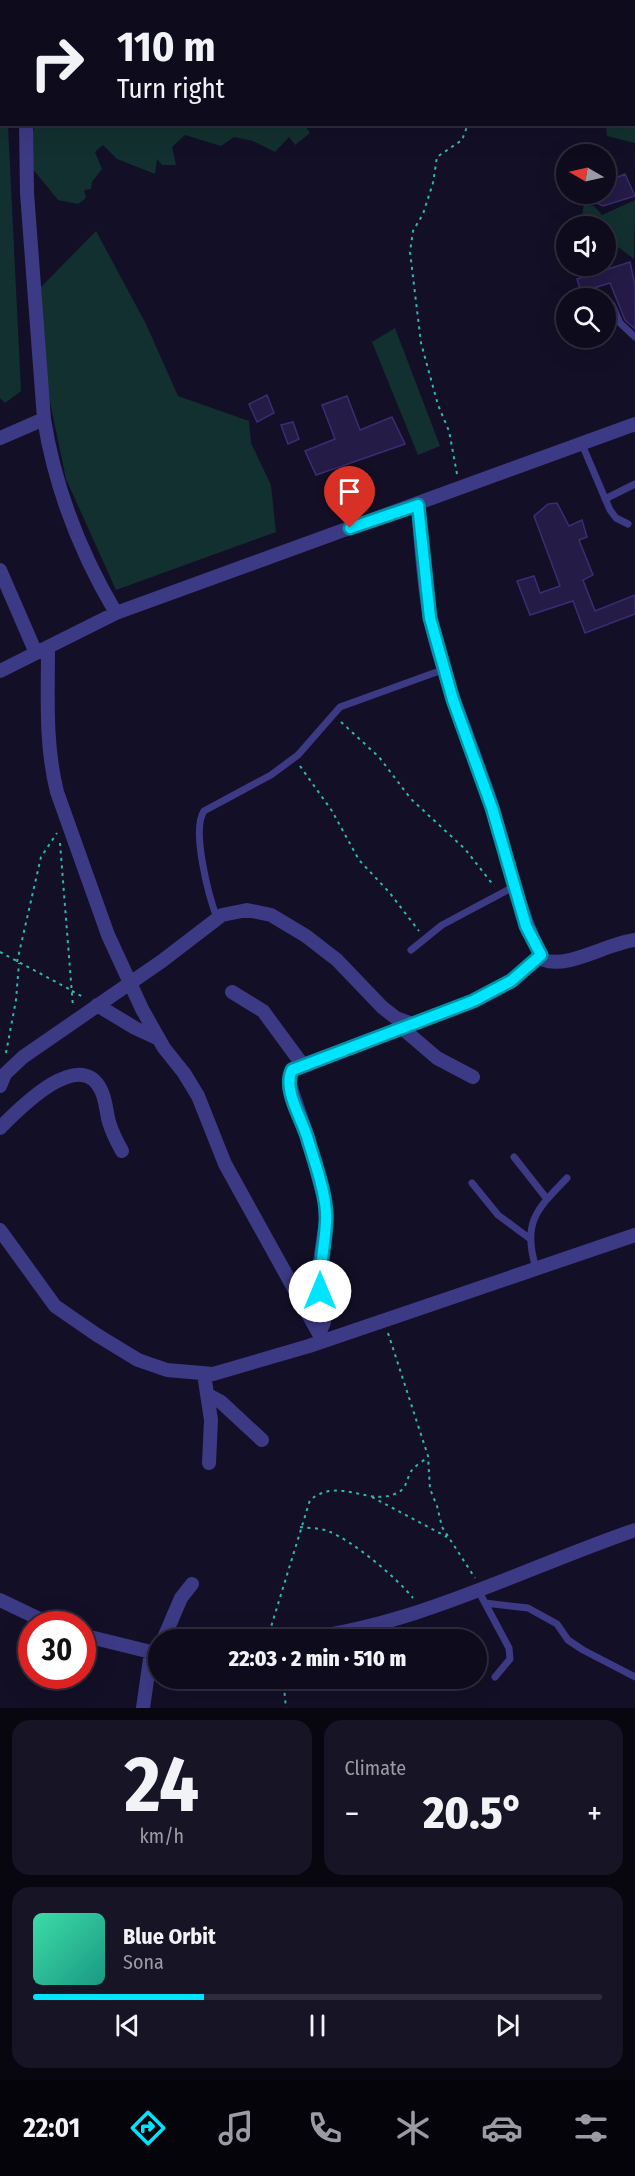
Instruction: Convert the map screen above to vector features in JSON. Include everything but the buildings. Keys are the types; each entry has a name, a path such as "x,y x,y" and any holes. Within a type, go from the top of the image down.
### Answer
{"street":[{"path":"26,126 27,193 44,419 49,452 84,551 116,613"},
{"path":"0,438 44,419"},
{"path":"0,671 116,613 259,559 418,505 581,442 634,426"},
{"path":"418,505 430,618 492,808 526,926 544,960 562,963 617,942 635,940"},
{"path":"0,570 42,650 47,737 57,792 108,935 159,1039 198,1096 225,1164 321,1337"},
{"path":"3,1080 23,1057 131,982 217,918 247,910 271,915 306,936 337,960 382,1007 408,1026 437,1058 473,1077"},
{"path":"321,1337 324,1322 319,1268 327,1221 325,1202 308,1138 290,1085 292,1070 302,1064 473,1001 511,981 541,955"},
{"path":"232,992 263,1011 302,1064"},
{"path":"97,1005 135,1028 159,1039"},
{"path":"0,1128 42,1092 72,1074 81,1073 91,1078 100,1088 108,1120 123,1151"},
{"path":"0,1230 55,1306 138,1360 167,1370 204,1374 213,1374 321,1337 384,1319 635,1235"},
{"path":"204,1374 212,1420 209,1464"},
{"path":"208,1395 221,1402 262,1440"},
{"path":"357,1629 385,1623 481,1589 635,1530"},
{"path":"168,1629 181,1598 192,1584"},
{"path":"0,1600 23,1611"},
{"path":"96,1638 148,1650"},
{"path":"143,1708 148,1685"}],"lane":[{"path":"616,314 620,323 635,337"},
{"path":"581,442 605,499 616,518 628,524"},
{"path":"605,499 635,483"},
{"path":"217,918 204,877 200,820 202,814 208,808 271,775 294,758 340,707 445,669"},
{"path":"411,950 424,938 498,893 514,886"},
{"path":"514,1157 547,1199"},
{"path":"536,1268 529,1238 533,1218 567,1178"},
{"path":"472,1183 498,1215 529,1238"},
{"path":"481,1589 509,1648 510,1659 495,1677"},
{"path":"486,1603 528,1608 557,1624 568,1640 583,1650 635,1677"}],"path":[{"path":"459,489 450,431 438,405 421,343 410,252 413,231 433,183 436,159 462,140 467,126"},
{"path":"333,713 379,757 411,799 465,849 486,873 498,893"},
{"path":"294,758 332,811 359,860 389,892 424,938"},
{"path":"3,1080 18,963 41,857 45,847 59,831 75,1021"},
{"path":"0,952 71,990"},
{"path":"384,1319 428,1457 430,1489 447,1537 481,1589"},
{"path":"270,1629 300,1527 308,1505 316,1496 341,1490 385,1497 398,1492 407,1485 412,1471 428,1457"},
{"path":"370,1496 447,1537"},
{"path":"300,1527 325,1530 343,1538 396,1581 421,1610"},
{"path":"284,1689 286,1708"}],"green space":[{"path":"0,126 8,126 21,391 5,403 0,398"},
{"path":"34,126 305,126 310,133 295,145 289,137 275,152 253,141 234,137 221,146 185,135 172,147 176,165 162,165 157,159 155,174 117,159 103,145 95,152 102,169 92,182 91,189 84,190 86,198 78,204 58,200 32,168 31,140"},
{"path":"606,126 635,126 635,143 607,136"},
{"path":"635,200 634,259 618,247 616,216 582,216 584,204 594,206 602,215"},
{"path":"96,231 146,324 178,396 249,421 251,443 271,485 276,532 116,590 66,479 45,378 41,287"},
{"path":"395,328 440,446 418,455 372,342"}],"route":[{"path":"320,1291 320,1255 327,1221 325,1202 308,1138 290,1085 292,1070 302,1064 473,1001 511,981 541,955 526,926 492,808 453,700 430,618 418,505 350,528"}]}
